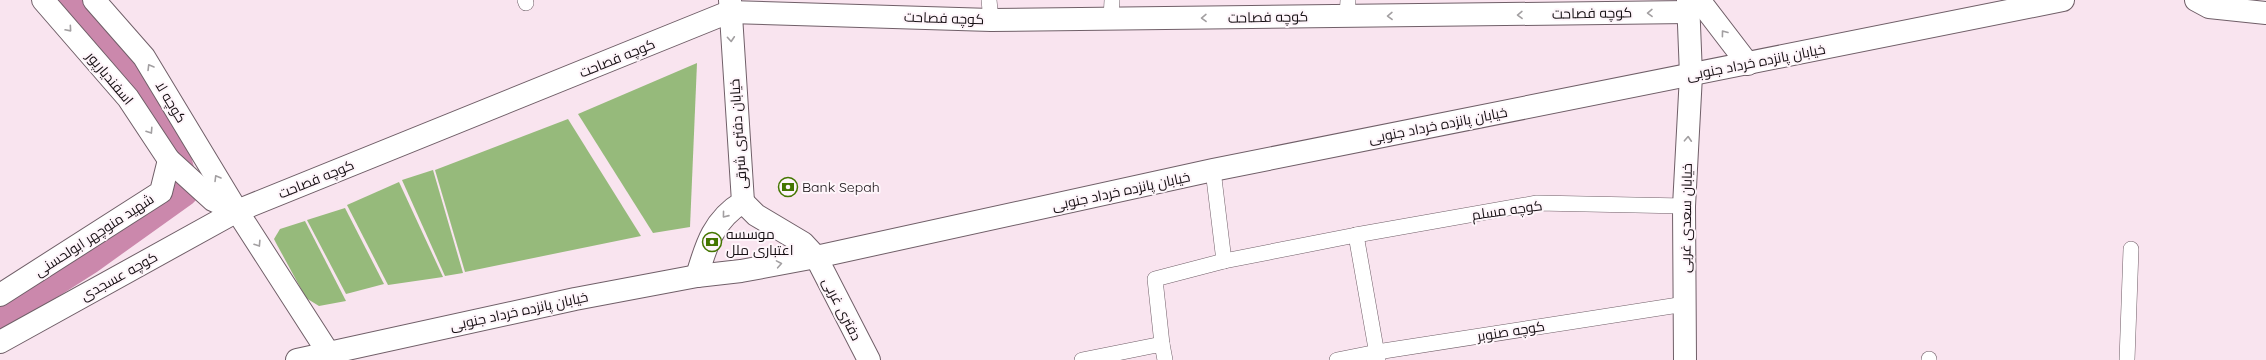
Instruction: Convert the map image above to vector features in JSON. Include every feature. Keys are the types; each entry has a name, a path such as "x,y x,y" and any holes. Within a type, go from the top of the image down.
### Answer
{"street":[{"name":"اسفندیارپور","path":"43,0 128,98 169,161 213,200 237,211"},
{"name":"کوچه لا","path":"94,0 144,58 237,211 330,356"},
{"name":"خیابان پانزده خرداد جنوبی","path":"297,360 330,356 576,298 697,276 742,271 816,257 1213,170 1691,76 2063,0"},
{"path":"2196,0 2209,6 2266,13"},
{"name":"کوچه فصاحت","path":"237,211 730,6 990,10 1692,4"},
{"path":"1692,4 1748,64"},
{"name":"خیابان سعدی غربی","path":"1686,360 1684,206 1691,76 1692,4"},
{"name":"خیابان دفتری شرقی","path":"697,276 706,247 715,228 728,211 743,202 730,6"},
{"name":"شهید منوچهر ابولحسنی","path":"0,295 161,192 169,161"},
{"name":"دفتری غربی","path":"743,202 756,214 803,243 816,257 869,360"},
{"name":"کوچه عسجدی","path":"0,342 237,211"}],"lane":[{"path":"1213,170 1224,260"},
{"name":"کوچه مسلم","path":"1162,344 1155,279 1224,260 1537,203 1684,206"},
{"path":"1356,235 1377,356"},
{"path":"2128,360 2131,249"},
{"name":"کوچه صنوبر","path":"1337,360 1377,356 1685,304"},
{"path":"1082,360 1162,344 1165,360"}],"building":[{"path":"697,63 690,227 653,233 578,114"},
{"path":"568,119 641,236 465,272 435,170"},
{"path":"433,170 463,273 445,276 402,180"},
{"path":"399,182 443,277 388,285 347,205"},
{"path":"345,208 384,284 346,294 307,220"},
{"path":"305,221 346,301 319,306 306,298 276,243 274,239 280,229"}],"waterway":[{"path":"0,314 88,258 183,190 166,126 125,64 66,0"}],"place":[{"name":"Bank Sepah","path":"788,187"},
{"name":"موسسه اعتباری ملل","path":"712,242"}]}
